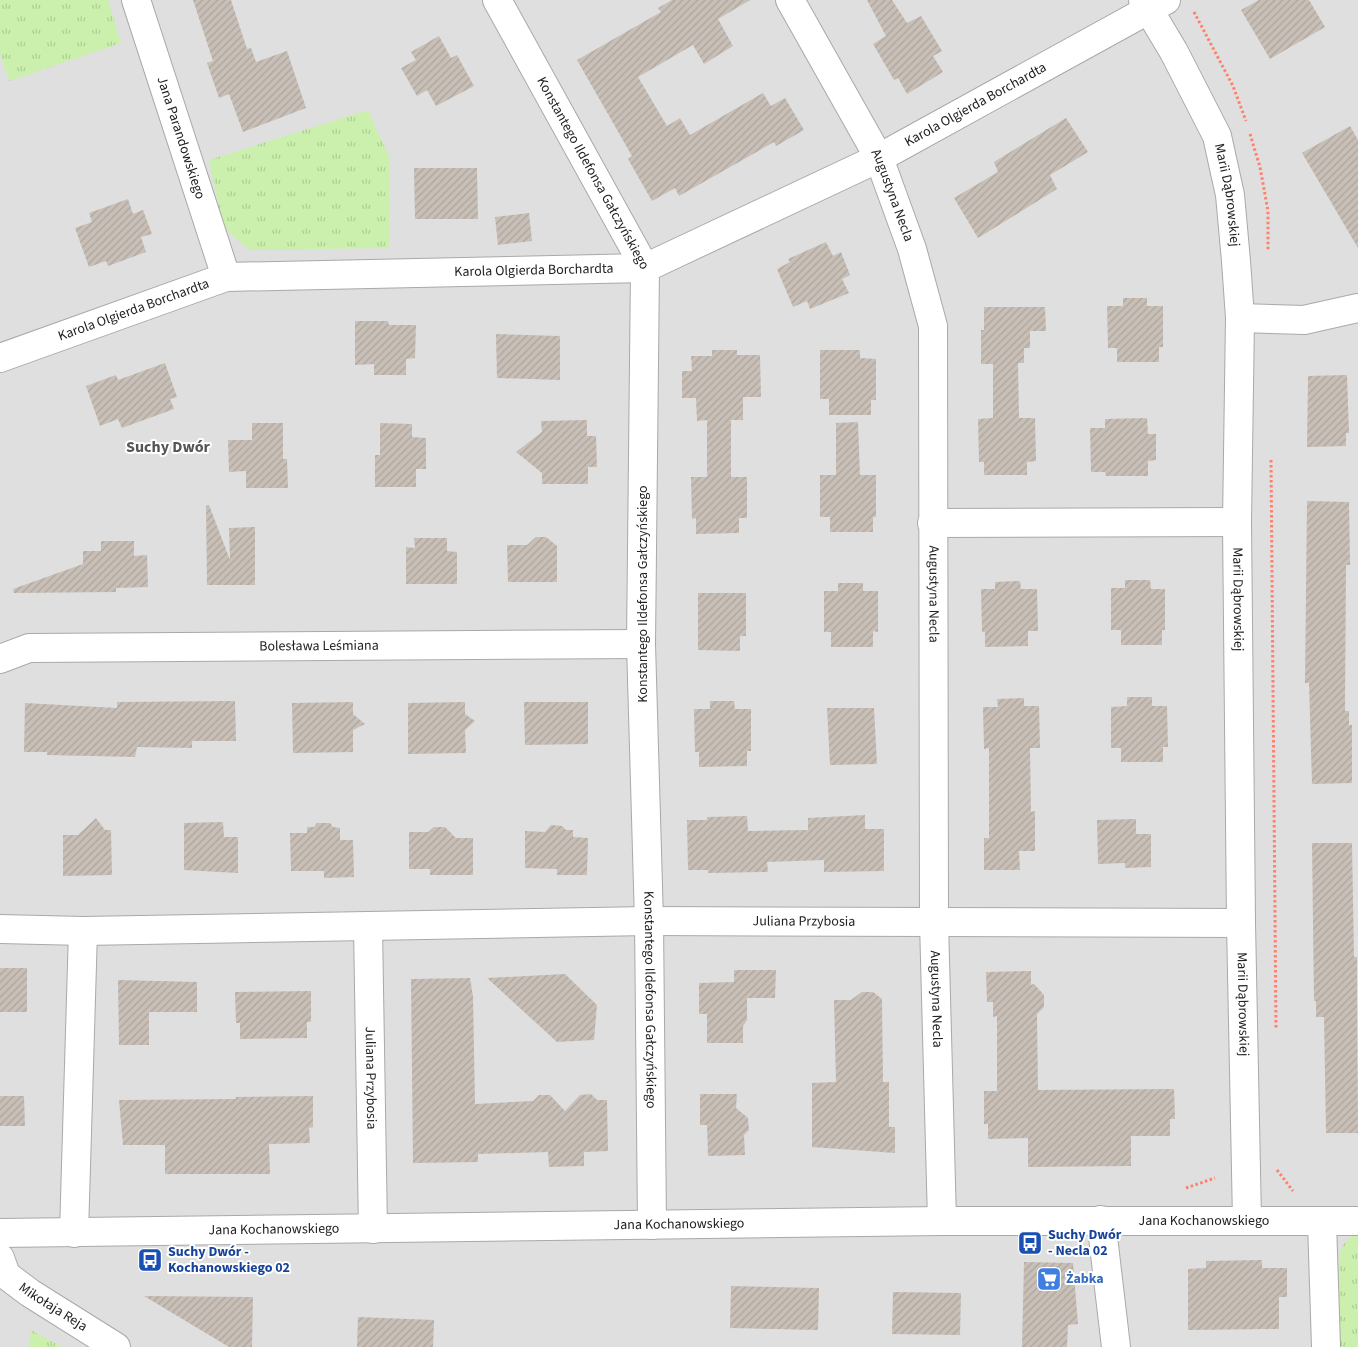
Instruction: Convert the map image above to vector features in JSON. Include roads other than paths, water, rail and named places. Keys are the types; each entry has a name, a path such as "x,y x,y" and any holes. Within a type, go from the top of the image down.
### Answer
{"street":[{"name":"Jana Parandowskiego","path":"136,0 226,277"},
{"name":"Konstantego Ildefonsa Gałczyńskiego","path":"498,0 645,268 641,644 649,921 652,1225"},
{"name":"Augustyna Necla","path":"790,0 879,158 912,249 933,326 934,922 942,1221"},
{"name":"Karola Olgierda Borchardta","path":"0,358 226,277 645,268 879,158 1153,3"},
{"name":"Marii Dąbrowskiej","path":"1153,3 1217,136 1230,195 1240,318 1237,522 1241,923 1247,1220"},
{"path":"1240,318 1304,320 1358,308"},
{"path":"932,523 1237,522"},
{"name":"Bolesława Leśmiana","path":"0,659 30,648 641,644"},
{"name":"Juliana Przybosia","path":"0,929 83,931 649,921 1241,923"},
{"name":"Juliana Przybosia","path":"368,927 373,1229"},
{"path":"74,1233 83,931"},
{"path":"1102,1220 1116,1347"},
{"name":"Jana Kochanowskiego","path":"0,1234 942,1221 1358,1221"},
{"path":"1322,1222 1326,1347"},
{"name":"Mikołaja Reja","path":"0,1258 6,1275 30,1293 116,1347"}],"place":[{"name":"Suchy Dwór - Necla 02","path":"1030,1243"},
{"name":"Suchy Dwór - Kochanowskiego 02","path":"150,1260"},
{"name":"Żabka","path":"1049,1279"}],"district":[{"name":"Suchy Dwór","path":"168,447"}]}
